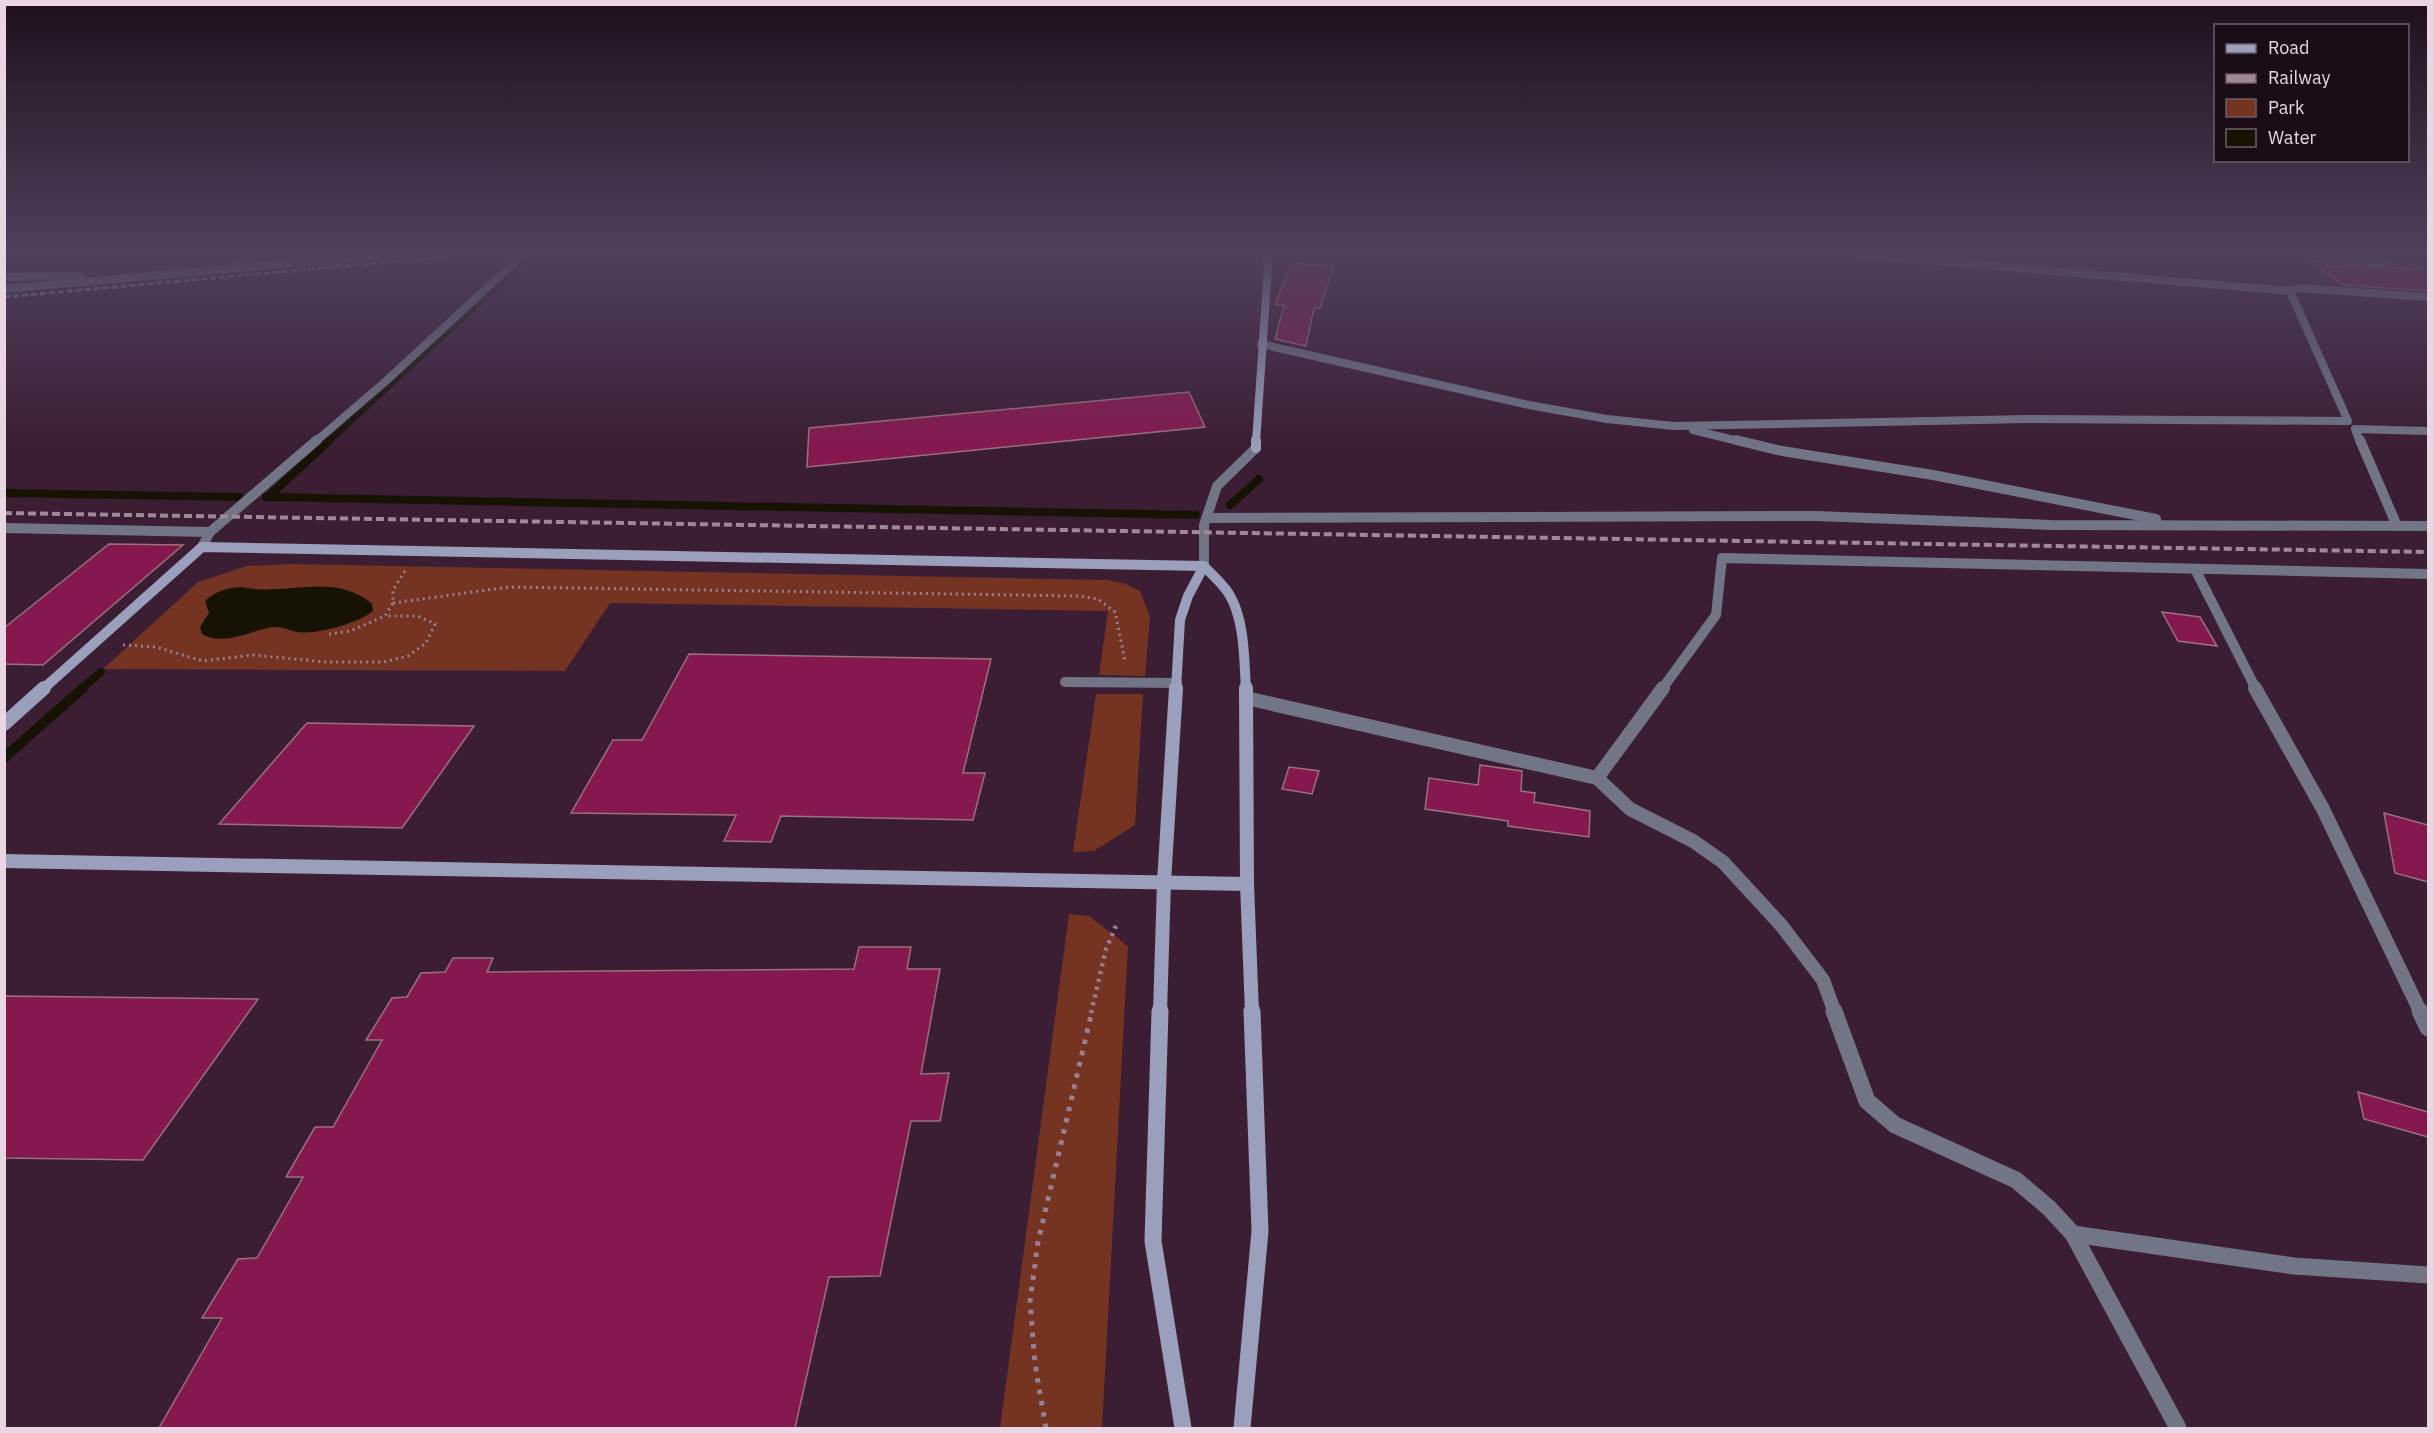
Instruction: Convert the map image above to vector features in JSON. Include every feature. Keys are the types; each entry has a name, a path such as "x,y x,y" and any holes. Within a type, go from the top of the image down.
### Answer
{"street":[{"path":"4,724 202,547 210,532 386,381 454,318"},
{"path":"1183,1428 1153,1242 1164,882 1180,620 1188,596 1204,566 1207,518 1216,486 1256,448 1263,318"},
{"path":"2302,318 2348,421 2355,429 2397,526"},
{"path":"1261,344 1529,405 1674,426 1782,451 1933,475 2183,524"},
{"path":"1674,426 2028,419 2348,421"},
{"path":"2355,429 2428,430"},
{"path":"1207,518 1815,516 2051,525 2428,526"},
{"path":"4,528 210,532"},
{"path":"202,547 1204,566 1229,594 1236,612 1244,651 1246,884 1260,1231 1242,1428"},
{"path":"1597,778 1716,615 1722,558 2428,574"},
{"path":"2195,569 2241,663 2323,809 2428,1028"},
{"path":"1065,682 1177,683"},
{"path":"1246,698 1597,778 1630,809 1693,841 1723,862 1782,925 1823,980 1867,1101 1895,1125 2016,1180 2049,1208 2073,1234 2178,1428"},
{"path":"4,861 1246,884"},
{"path":"2073,1234 2294,1266 2428,1275"}],"path":[{"path":"385,616 393,603 393,590 411,563"},
{"path":"393,603 488,588 509,587 1079,596 1098,599 1115,612 1129,683"},
{"path":"118,645 160,648 202,661 214,662 253,655 282,660 375,664 394,660 418,649 433,636 435,624 427,617 385,616 350,631 329,634"},
{"path":"1046,1428 1035,1364 1030,1301 1038,1242 1106,949 1118,921"}],"green space":[{"path":"289,564 1107,580 1126,584 1140,591 1150,617 1145,676 1099,675 1108,611 610,603 565,671 103,669 198,582 247,566"},
{"path":"1096,694 1143,694 1135,825 1094,851 1073,852"},
{"path":"1069,914 1089,916 1128,946 1102,1428 1000,1428"}],"water":[{"path":"241,587 342,589 357,594 372,604 373,611 348,624 315,632 297,632 274,627 219,639 202,634 200,627 209,613 205,601 222,591"}],"building":[{"path":"1281,318 1312,318 1306,346 1275,339"},
{"path":"1189,392 1205,427 807,467 809,428"},
{"path":"109,544 183,545 43,665 4,664 4,628"},
{"path":"2162,612 2200,617 2217,646 2178,641"},
{"path":"689,654 991,659 963,773 985,773 973,820 781,816 771,842 724,841 736,815 571,813 613,740 642,740"},
{"path":"307,723 474,726 402,828 219,824"},
{"path":"1480,765 1522,771 1521,791 1535,793 1534,802 1590,811 1589,837 1508,826 1508,821 1425,809 1429,778 1478,785"},
{"path":"1289,767 1319,771 1312,794 1282,789"},
{"path":"2384,813 2428,825 2428,882 2395,873"},
{"path":"859,947 911,947 907,969 940,969 921,1074 949,1073 940,1121 911,1121 880,1276 829,1277 795,1428 159,1428 222,1318 202,1318 238,1259 257,1258 303,1177 286,1177 315,1127 333,1127 382,1040 366,1040 392,998 407,997 421,973 445,972 453,958 493,958 487,972 854,969"},
{"path":"4,996 258,999 143,1160 4,1158"},
{"path":"2358,1092 2428,1112 2428,1137 2364,1119"}],"waterway":[{"path":"328,442 463,318"},
{"path":"268,497 330,440"},
{"path":"1230,505 1259,479"},
{"path":"4,493 240,497"},
{"path":"266,497 1196,515"},
{"path":"81,689 101,672"},
{"path":"4,758 83,688"}],"railway":[{"path":"4,513 2428,552"}]}
